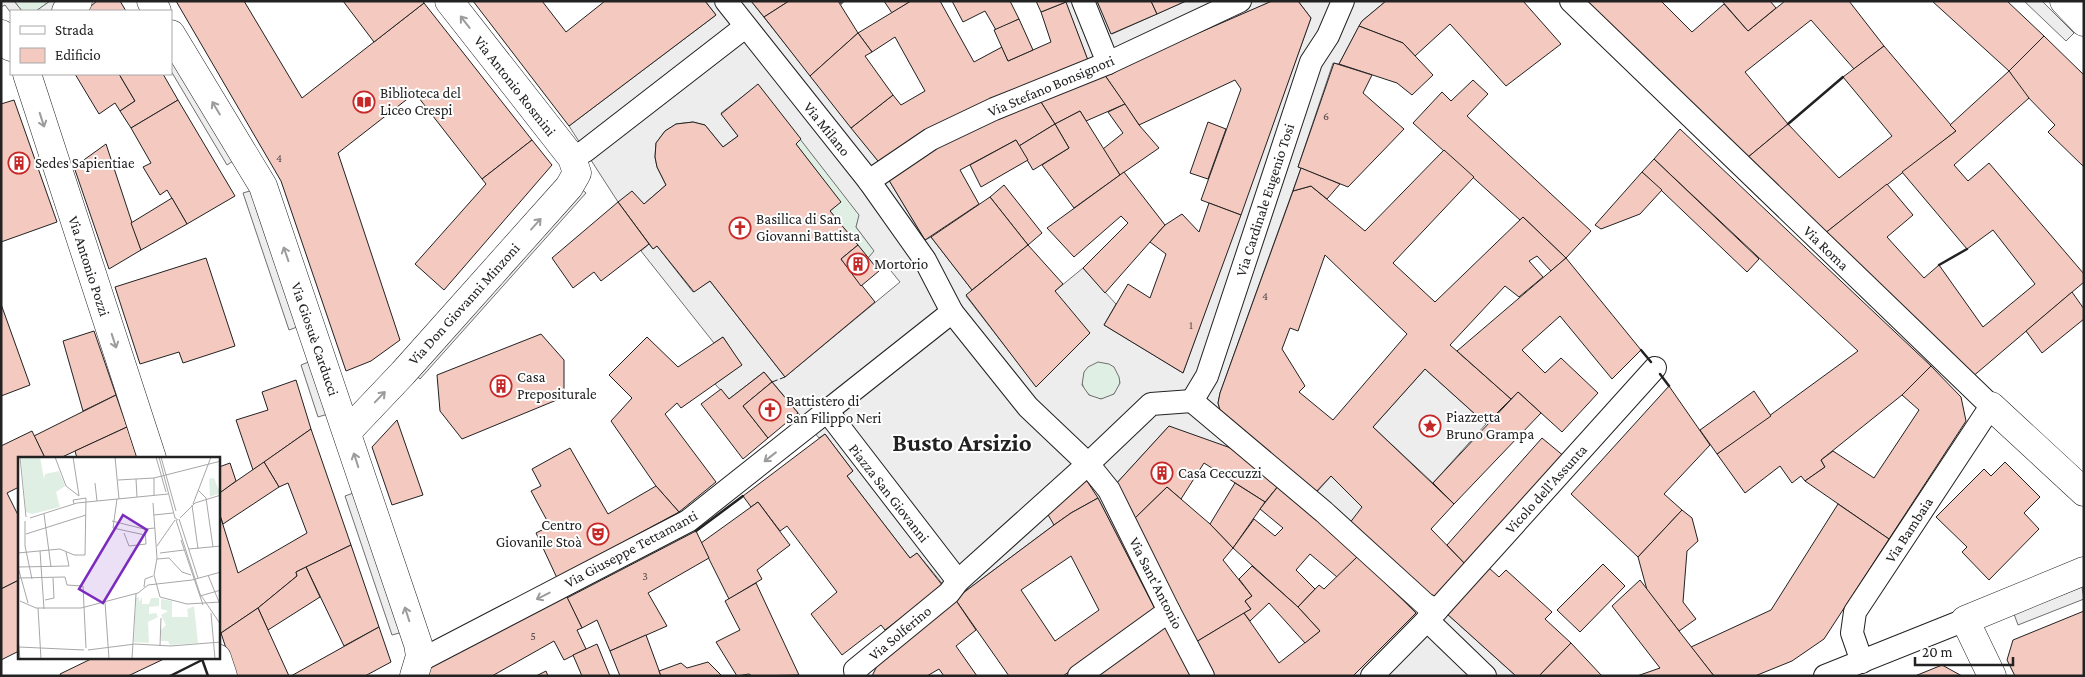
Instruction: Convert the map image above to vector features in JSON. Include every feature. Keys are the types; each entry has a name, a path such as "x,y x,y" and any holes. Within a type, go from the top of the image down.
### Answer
{"street":[{"path":"67,10 78,1"},
{"name":"Via Antonio Rosmini","path":"449,1 574,166"},
{"name":"Via Milano","path":"726,1 869,181 925,260 952,312"},
{"path":"1083,1 1108,63"},
{"name":"Via Stefano Bonsignori","path":"869,181 931,138 994,109 1108,63 1240,1"},
{"name":"Via Cardinale Eugenio Tosi","path":"1192,401 1207,376 1311,62 1328,36 1343,1"},
{"name":"Via Roma","path":"1571,1 2084,492"},
{"path":"2064,1 2084,22"},
{"name":"Via Don Giovanni Minzoni","path":"347,432 403,373 574,182 574,166 584,151 745,27"},
{"path":"1,34 10,47"},
{"name":"Via Giosuè Carducci","path":"172,36 263,186 418,644 420,656 416,668"},
{"name":"Via Antonio Pozzi","path":"27,75 152,457"},
{"path":"827,411 952,312 1028,407 1088,464"},
{"name":"Vicolo dell'Assunta","path":"1372,676 1432,615 1655,368"},
{"path":"953,587 1151,404 1192,401 1324,512 1425,604 1432,615 1485,676"},
{"name":"Via Bambaia","path":"1862,662 1852,633 1855,612 1992,406"},
{"name":"Via Giuseppe Tettamanti","path":"416,668 688,521 827,411"},
{"name":"Piazza San Giovanni","path":"827,411 953,587"},
{"name":"Via Sant'Antonio","path":"1088,464 1109,490 1203,676"},
{"path":"1825,676 2084,571"},
{"name":"Via Solferino","path":"853,674 953,587"},
{"path":"1079,676 1169,612"},
{"path":"1965,620 1992,676"},
{"path":"218,660 223,676"}],"green space":[{"path":"14,1 50,1 37,10 21,10"},
{"path":"801,139 860,215 856,227 875,251 868,258 830,211 840,202 796,144"},
{"path":"1101,361 1114,367 1120,380 1114,393 1101,399 1088,393 1082,380 1088,367"}],"shaded area":[{"path":"1,1 14,1 21,10 10,10 10,12 5,5 1,7"},
{"path":"50,1 63,1 51,10 37,10"},
{"path":"705,1 751,1 882,166 1089,63 1065,1 1097,1 1112,34 1186,1 1272,1 887,177 925,240 931,237 972,290 966,296 1036,386 1055,291 1083,268 1116,304 1104,325 1183,373 1311,18 1298,1 1386,1 1362,21 1339,64 1333,63 1298,167 1301,168 1218,403 1220,410 1316,493 1331,476 1362,507 1446,613 1516,676 1353,676 1415,614 1279,485 1169,426 1115,485 1156,611 1098,498 1054,525 955,599 917,553 910,558 847,476 853,471 825,434 819,438 764,372 729,399 715,384 741,365 723,337 714,343 641,251 649,244 653,249 657,246 693,292 710,281 785,377 900,282 886,265 876,268 868,258 874,251 856,227 859,215 758,85 721,113 738,136 723,147 705,125 693,122 676,124 665,131 656,143 655,157 657,167 666,185 644,204 618,202 569,126 716,15","holes":["1098,362 1114,367 1119,377 1120,383 1114,394 1101,399 1089,395 1082,385 1084,372 1088,367"]},
{"path":"2024,1 2042,1 2074,33 2066,41"},
{"path":"172,52 236,159 227,165 172,73"},
{"path":"577,185 586,193 420,379 412,372"},
{"path":"253,190 300,326 289,330 243,193"},
{"path":"311,361 328,414 318,417 301,365"},
{"name":"Piazzetta Bruno Grampa","path":"1425,369 1486,424 1433,483 1373,427"},
{"path":"356,492 403,632 392,635 345,496"},
{"path":"2082,587 2084,599 2018,625 2014,614"}],"building":[{"path":"97,1 120,1 125,10 86,10"},
{"path":"176,1 244,1 302,98 424,3 532,140 482,179 415,93 338,153 400,340 371,361 346,371 281,181"},
{"path":"343,1 423,1 424,3 374,42"},
{"path":"473,1 542,1 566,32 605,1 705,1 716,15 569,126"},
{"path":"751,1 789,1 764,17"},
{"path":"789,1 838,1 858,33 810,76 764,17"},
{"path":"884,1 911,1 892,13"},
{"path":"911,1 940,1 974,62 1002,47 1008,61 1051,42 1041,12 1066,2 1089,63 882,166 851,128 893,95 901,105 925,91 895,37 872,52 858,33"},
{"path":"952,1 1010,1 1019,19 996,30 985,11 963,22"},
{"path":"1036,1 1065,1 1066,2 1041,12"},
{"path":"1097,1 1151,1 1157,14 1111,34"},
{"path":"1151,1 1186,1 1157,14"},
{"path":"1272,1 1298,1 1311,18 1241,215 1201,200 1241,89 1235,80 1139,125 1104,74"},
{"path":"1386,1 1523,1 1561,44 1506,86 1450,24 1415,56 1403,43 1359,26 1362,21"},
{"path":"1584,1 1661,1 1692,32 1724,4 1748,31 1785,1 1849,1 1884,46 1854,69 1811,20 1745,72 1788,124 1747,158"},
{"path":"1722,1 1770,1 1776,8 1748,31"},
{"path":"1932,1 2007,1 2044,36 2009,71"},
{"path":"1019,19 1033,50 1008,61 994,30"},
{"path":"1359,26 1403,43 1433,75 1412,95 1397,83 1339,64"},
{"path":"858,33 872,52 865,56 893,95 851,128 810,76"},
{"path":"2044,36 2084,75 2084,167 2048,132 2055,125 2022,91 2009,71"},
{"path":"1884,46 1956,131 1824,234 1747,158 1788,124 1839,178 1892,136 1843,77"},
{"path":"1334,63 1372,75 1363,93 1404,129 1348,187 1298,167"},
{"path":"2009,71 2029,98 1954,165 1968,181 1989,163 2084,274 2084,282 1971,378 1824,234 1887,184 1913,215 1887,237 1924,278 1939,265 1983,327 2035,284 1993,230 1967,249 1902,172 1956,131 1950,125"},
{"path":"1104,74 1125,104 1086,121 1080,111 1055,124 1039,99"},
{"path":"76,75 120,75 135,101 120,111 115,103 99,114"},
{"path":"120,75 164,75 178,100 131,128 120,111 135,101"},
{"path":"1473,80 1488,94 1467,116 1591,231 1566,258 1523,217 1520,220 1413,123 1442,92 1451,101"},
{"name":"Basilica di San Giovanni Battista","path":"758,84 801,139 796,144 841,202 830,211 858,245 841,259 875,302 785,377 710,281 694,292 657,246 653,249 618,202 632,191 644,204 666,185 657,167 655,157 656,143 665,131 676,124 693,122 705,125 723,147 738,136 721,114"},
{"path":"1039,99 1055,124 1019,146 1016,140 960,170 979,204 925,240 887,177 935,142"},
{"name":"Sedes Sapientiae","path":"14,100 57,222 1,242 1,104"},
{"path":"178,100 235,196 187,224 167,190 160,195 143,167 151,163 131,128"},
{"path":"1125,104 1139,125 1159,148 1120,175 1103,149 1123,133 1108,112"},
{"path":"1080,111 1120,175 1074,208 1042,165 1069,148 1055,124"},
{"path":"1208,122 1226,129 1208,179 1190,173"},
{"path":"1055,124 1069,148 1033,170 1019,146"},
{"path":"1680,129 1931,366 1902,395 1821,460 1825,467 1805,481 1801,476 1792,483 1780,466 1745,493 1717,454 1858,351 1654,159"},
{"path":"532,140 552,165 444,290 415,264 486,184 482,179"},
{"path":"1016,140 1028,160 981,187 970,165"},
{"path":"106,144 141,250 109,269 74,167"},
{"path":"1444,150 1474,177 1393,263 1435,302 1523,217 1566,258 1551,271 1537,256 1529,261 1543,277 1519,297 1505,286 1450,345 1511,399 1486,424 1425,369 1373,427 1454,504 1431,529 1469,568 1435,603 1349,524 1362,507 1331,476 1315,493 1220,410 1218,403 1293,191 1311,186 1365,231","holes":["1325,255 1407,334 1333,420 1299,392 1305,386 1282,349 1290,328 1298,331"]},
{"path":"1654,159 1759,259 1747,272 1642,172"},
{"path":"1301,168 1340,184 1327,199 1311,186 1293,191"},
{"path":"1124,172 1165,225 1105,293 1083,268 1128,223 1121,216 1074,257 1047,228"},
{"path":"1642,172 1662,190 1640,214 1601,229 1595,225"},
{"path":"1004,185 1042,233 1028,245 990,197"},
{"path":"990,197 1028,245 972,290 931,237"},
{"path":"172,198 187,224 141,250 131,223"},
{"path":"618,202 649,244 601,281 594,272 573,288 552,258"},
{"path":"1209,203 1241,215 1183,373 1104,325 1128,284 1150,298 1166,254 1150,242 1165,225 1182,214 1199,232"},
{"name":"Mortorio","path":"858,245 879,271 861,286 841,259"},
{"path":"1028,245 1063,284 1055,291 1090,333 1036,387 966,295"},
{"path":"206,258 235,346 183,363 179,352 140,364 115,287"},
{"path":"1566,258 1641,350 1612,379 1560,316 1522,350 1545,373 1561,358 1598,393 1562,432 1518,392 1511,399 1457,351"},
{"path":"2072,292 2084,309 2084,319 2042,353 2026,331"},
{"path":"1,304 30,385 1,396"},
{"path":"94,331 116,395 83,411 63,341"},
{"name":"Casa Prepositurale","path":"541,334 564,360 564,397 462,439 440,411 437,375"},
{"path":"647,337 678,367 723,337 742,365 681,408 677,403 665,414 716,482 679,512 656,486 611,421 632,398 609,375"},
{"path":"1931,366 1961,397 1966,421 1889,539 1805,481 1825,467 1821,460 1833,451 1874,478 1919,410 1902,395"},
{"path":"764,372 772,382 743,406 768,438 743,459 701,404 721,389 729,399"},
{"path":"296,380 311,429 253,470 236,420 268,410 262,392"},
{"name":"Battistero di San Filippo Neri","path":"772,382 798,413 768,438 743,406"},
{"path":"1669,386 1710,445 1664,494 1682,510 1638,557 1571,494"},
{"path":"1754,391 1771,416 1717,454 1700,430"},
{"path":"1518,392 1541,413 1454,504 1433,483"},
{"path":"116,395 127,427 62,457 44,457 34,436"},
{"path":"397,420 423,495 392,505 372,447"},
{"name":"Casa Ceccuzzi","path":"1169,426 1228,447 1246,457 1279,485 1265,502 1204,463 1181,499 1167,487 1132,521 1115,485"},
{"path":"127,427 137,457 77,457 75,451"},
{"path":"311,429 351,545 296,572 297,576 258,608 221,633 220,515 238,573 307,533 288,483 279,487 264,462"},
{"path":"32,431 45,457 18,457 18,488 7,493 18,515 18,580 1,589 1,446"},
{"path":"825,434 853,471 847,476 910,558 917,553 943,586 885,630 881,625 842,655 811,614 837,592 787,526 780,531 758,502 751,507 743,496"},
{"path":"1542,438 1565,457 1469,568 1447,545"},
{"path":"570,448 608,514 656,486 679,512 557,578 536,533 550,526 531,491 541,486 532,469"},
{"path":"264,462 279,487 223,524 220,515 220,492"},
{"path":"2005,462 2040,497 2024,513 2039,529 1989,580 1962,552 1967,547 1936,517 1984,469 1991,476"},
{"path":"230,463 236,481 221,492 220,488 220,467"},
{"path":"1085,478 1098,498 1054,525 1044,508"},
{"path":"1235,483 1265,502 1233,548 1210,524"},
{"path":"1279,485 1329,527 1327,530 1358,556 1337,577 1310,554 1296,570 1315,589 1298,607 1233,548 1254,519 1275,536 1283,528 1260,509"},
{"path":"1167,487 1210,524 1233,548 1223,560 1252,596 1245,601 1251,609 1196,642 1132,521"},
{"path":"1098,498 1156,611 1063,676 1009,676 955,599 1071,513","holes":["1071,556 1099,610 1055,641 1021,590"]},
{"path":"758,502 790,545 757,570 762,579 729,599 701,543"},
{"path":"1838,504 1889,539 1824,639 1792,661 1755,676 1714,676 1691,647 1771,610"},
{"path":"1682,510 1692,518 1698,541 1687,551 1683,602 1696,619 1679,631 1647,590 1638,557"},
{"path":"696,531 709,558 648,593 667,626 610,651 597,620 582,628 567,598"},
{"path":"351,545 379,627 344,646 306,567"},
{"path":"1358,556 1416,613 1353,676 1214,676 1196,642 1244,613 1279,663 1320,631 1298,607 1319,585 1324,589"},
{"path":"1603,564 1625,586 1580,632 1557,610"},
{"path":"1252,566 1298,607 1320,631 1305,643 1269,603 1250,621 1244,613 1251,609 1245,601 1252,596 1239,579"},
{"path":"306,567 320,597 268,630 258,608 297,576 296,572"},
{"path":"1489,568 1499,577 1506,570 1552,612 1545,619 1571,643 1539,676 1516,676 1446,613"},
{"path":"18,580 18,652 1,660 1,589"},
{"path":"1640,580 1714,676 1637,676 1660,668 1612,606"},
{"path":"756,583 799,675 752,676 749,674 737,676 716,642 740,630 725,601"},
{"path":"565,593 582,628 577,630 586,649 564,660 554,641 492,676 424,676 430,667"},
{"path":"955,599 976,630 956,646 977,676 944,676 939,669 927,676 872,676 878,664"},
{"path":"258,608 289,676 235,676 221,633"},
{"path":"2084,611 2084,676 2015,676 2007,660 2013,640"},
{"path":"379,627 391,662 365,676 291,676"},
{"path":"1166,627 1192,676 1088,676"},
{"path":"646,635 661,676 620,676 610,651"},
{"path":"1571,643 1602,676 1539,676"},
{"path":"597,644 610,676 582,676 573,655"},
{"path":"89,660 162,660 128,676 61,676 60,674"},
{"path":"708,662 722,676 661,676 659,671 681,663 687,668"},
{"path":"1942,665 1962,676 1915,676"},
{"path":"546,671 548,676 536,676"}],"fence":[{"path":"772,382 785,377"}],"wall":[{"path":"1788,124 1843,77"},
{"path":"1939,265 1967,249"},
{"path":"1641,350 1651,362"},
{"path":"1660,374 1669,386"},
{"path":"696,531 743,496"},
{"path":"202,660 208,676"},
{"path":"170,676 202,660"}],"place":[{"name":"Biblioteca del Liceo Crespi","path":"364,102"},
{"name":"Sedes Sapientiae","path":"19,163"},
{"name":"Basilica di San Giovanni Battista","path":"740,228"},
{"name":"Mortorio","path":"858,264"},
{"name":"Casa Prepositurale","path":"501,386"},
{"name":"Battistero di San Filippo Neri","path":"770,410"},
{"name":"Piazzetta Bruno Grampa","path":"1430,426"},
{"name":"Casa Ceccuzzi","path":"1162,473"},
{"name":"Centro Giovanile Stoà","path":"598,534"}],"district":[{"name":"Busto Arsizio","path":"962,442"}]}
